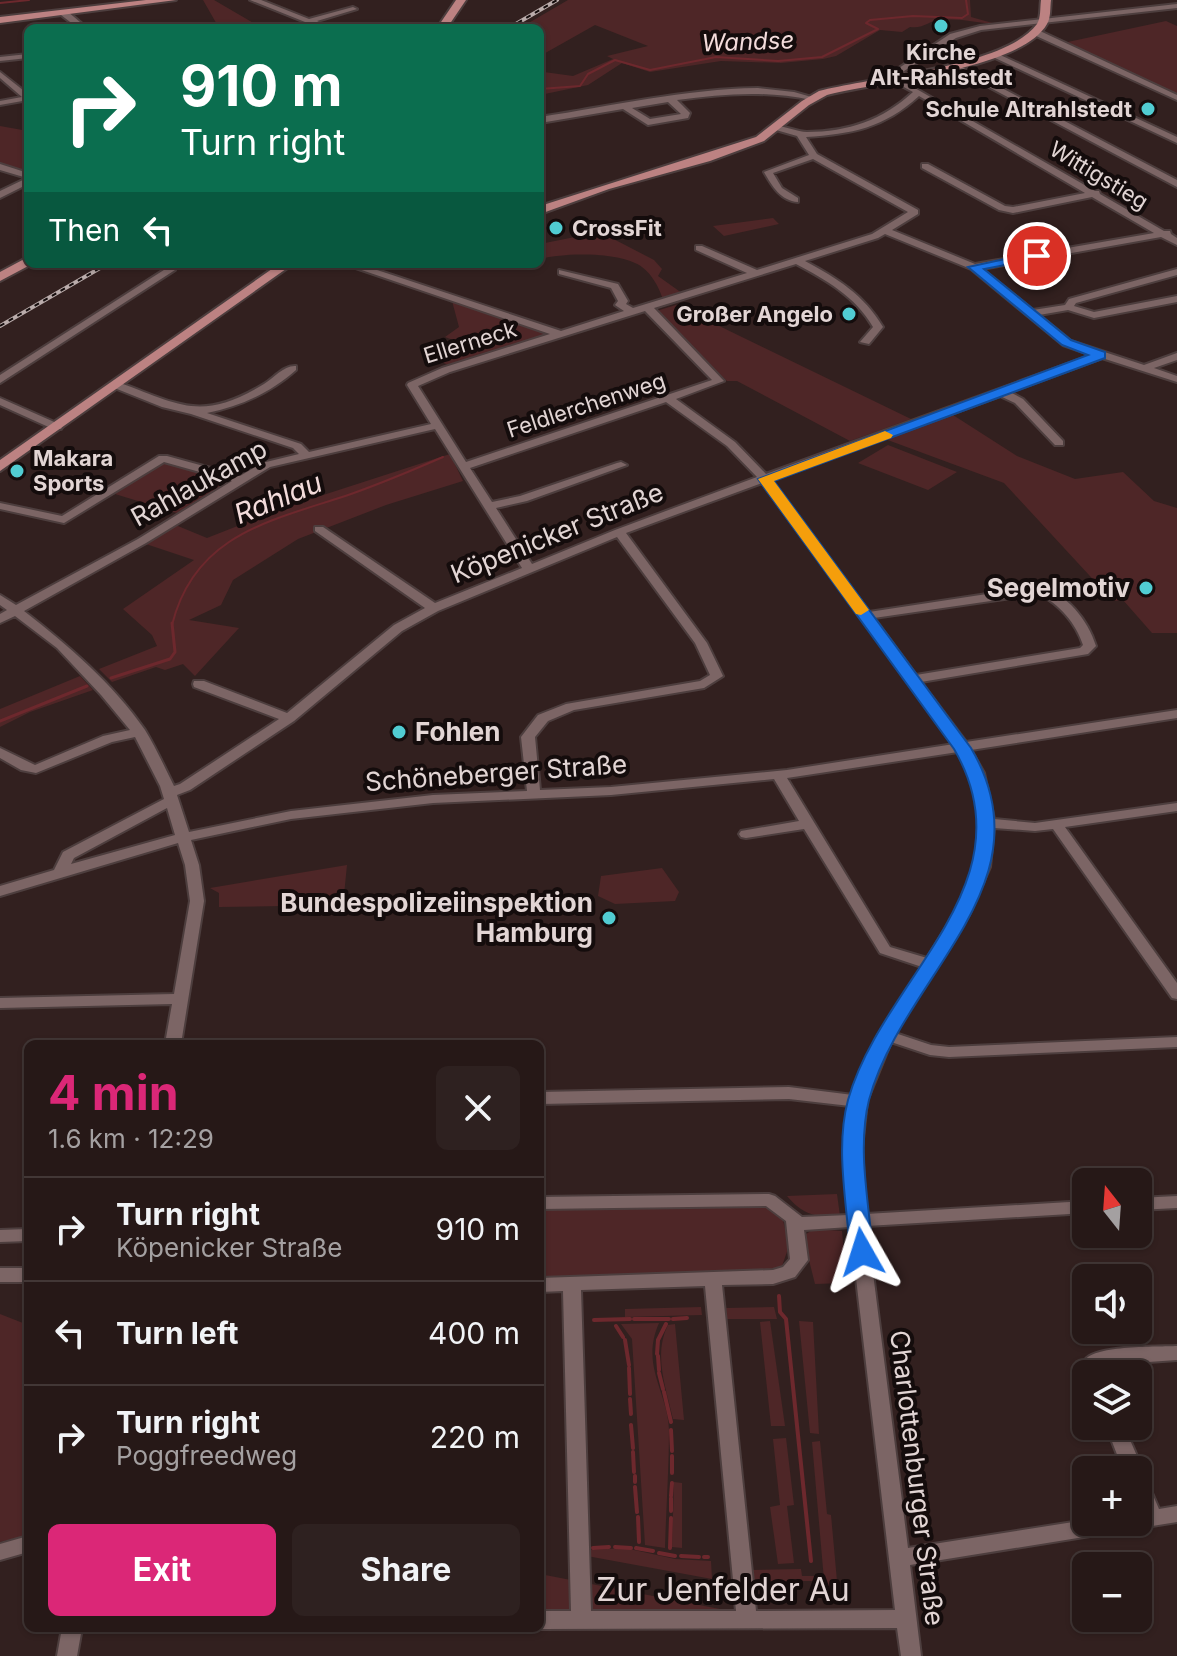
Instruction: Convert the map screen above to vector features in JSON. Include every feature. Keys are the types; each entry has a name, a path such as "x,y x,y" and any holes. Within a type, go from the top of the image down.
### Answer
{"main road":[{"path":"0,20 167,0"},
{"path":"445,24 461,0"},
{"path":"544,209 612,184 703,161 779,128 811,98 845,86 956,66 996,55 1037,33 1048,18 1046,0"},
{"path":"0,277 24,263"},
{"path":"0,467 281,268"}],"street":[{"path":"254,0 316,24"},
{"path":"897,76 900,70 953,36 994,25 1048,18 1080,19 1175,7"},
{"path":"308,21 353,9"},
{"path":"64,13 78,24"},
{"path":"1037,33 1177,98"},
{"path":"996,55 1177,140"},
{"path":"0,59 24,56"},
{"path":"956,66 1177,184"},
{"path":"0,74 24,95"},
{"name":"Wittigstieg","path":"897,76 918,92 1177,242"},
{"path":"544,119 737,91 811,98"},
{"path":"779,128 801,135 840,132 884,121 918,92"},
{"path":"0,103 24,99"},
{"path":"624,106 641,121 685,116 686,113 670,99"},
{"path":"544,108 565,115"},
{"name":"Ellerneck","path":"529,569 435,426 412,385 446,370 887,231 915,212 814,156 801,135"},
{"path":"795,200 779,190 768,172 814,156"},
{"path":"925,166 1002,208 1013,210 1096,193"},
{"path":"4,168 24,176"},
{"path":"0,195 24,180"},
{"path":"887,231 974,267 1067,343 1177,379"},
{"path":"974,267 1177,231"},
{"path":"699,248 758,274"},
{"path":"798,261 840,284 863,305 878,327 865,342"},
{"path":"361,268 563,335"},
{"path":"0,380 170,270"},
{"path":"562,272 615,286 623,301 620,305 633,312"},
{"path":"1068,307 1072,301 1177,272"},
{"path":"1032,313 1068,307 1094,315 1177,299"},
{"name":"Feldlerchenweg","path":"464,466 719,381 648,308"},
{"name":"Köpenicker Straße","path":"61,871 68,855 207,775 289,718 398,628 434,608 619,532 1101,355"},
{"path":"1144,368 1177,356"},
{"path":"192,411 248,396 279,380 292,368"},
{"path":"116,385 297,446 305,454"},
{"path":"1003,393 1019,401 1059,443"},
{"name":"Charlottenburger Straße","path":"669,399 731,444 765,479 963,748 977,773 988,823 983,867 975,891 886,1035 859,1101 854,1148 858,1222 911,1656"},
{"path":"0,401 57,427"},
{"name":"Rahlaukamp","path":"0,619 142,541 266,465 435,426"},
{"path":"0,506 64,520 168,457 240,480"},
{"path":"489,506 523,499 621,465"},
{"path":"319,529 434,608"},
{"path":"534,794 528,737 543,718 571,707 704,684 717,676 701,643 619,532"},
{"path":"865,616 1040,590 1053,595 1088,637 1090,646 1084,651 912,680"},
{"path":"0,599 77,662 139,732 170,797 195,879 197,901 174,1040"},
{"path":"199,684 289,718"},
{"name":"Schöneberger Straße","path":"0,891 183,837 321,811 778,775 886,763 1177,712"},
{"path":"0,752 26,767 36,769 108,739 139,732"},
{"path":"977,773 998,742"},
{"path":"778,775 885,950 930,964"},
{"path":"988,823 1035,827 1177,807"},
{"path":"746,834 806,824"},
{"path":"1057,825 1177,994"},
{"path":"0,1003 181,999"},
{"path":"886,1035 930,1050 949,1052 1177,1042"},
{"path":"544,1098 789,1093 859,1101"},
{"path":"544,1203 769,1200 785,1208 796,1224 799,1260 789,1272 773,1277 544,1285"},
{"path":"1152,1203 1177,1202"},
{"path":"796,1224 1072,1208"},
{"path":"0,1236 24,1235"},
{"path":"0,1275 24,1275"},
{"path":"713,1281 747,1620"},
{"path":"572,1284 581,1621"},
{"path":"1098,1360 1177,1353"},
{"path":"1152,1518 1177,1514"},
{"path":"899,1558 1072,1531"},
{"name":"Zur Jenfelder Au","path":"544,1620 907,1619"},
{"path":"67,1656 71,1632"}],"shaded area":[{"path":"203,0 214,0 255,24 217,24"},
{"path":"568,0 970,0 971,17 996,24 937,20 902,32 880,30 836,56 823,59 781,63 721,61 650,72 622,63 588,85 544,94 544,72 573,76 613,59 607,56 648,46 595,25 544,54 544,24 527,24"},
{"path":"1166,21 1177,26 1177,95 1063,43"},
{"path":"0,126 24,130 24,172 0,163"},
{"path":"773,218 779,224 724,236 713,226"},
{"path":"600,232 654,260 662,269 658,276 686,296 664,303 650,274 625,259 588,255 544,258 544,243"},
{"path":"452,301 548,334 451,366 434,359 461,343 445,337 459,327"},
{"path":"676,305 911,419 850,441 737,381 727,381 656,311"},
{"path":"953,415 1017,456 1075,479 1123,472 1154,501 1177,508 1177,633 1152,633 1123,600 1113,601 1004,483 885,439"},
{"path":"888,445 957,472 928,490 858,463"},
{"path":"450,454 463,481 386,505 298,539 233,580 221,605 189,620 239,628 195,676 183,664 165,670 156,667 112,682 99,669 157,646 152,635 123,609 194,560 143,543 173,524 207,538 283,508"},
{"path":"164,460 232,480 177,513 115,494"},
{"path":"80,676 93,690 30,712 0,727 0,709"},
{"path":"347,865 343,905 219,907 219,893 210,888"},
{"path":"662,868 679,892 675,901 615,904 598,896 601,876"},
{"path":"837,1194 840,1216 811,1214 787,1196"},
{"path":"765,1205 782,1216 789,1246 782,1266 772,1270 544,1278 544,1207"},
{"path":"814,1229 842,1231 847,1283 815,1284 803,1236"},
{"path":"701,1307 702,1315 625,1317 625,1309"},
{"path":"774,1307 777,1319 727,1319 726,1308"},
{"path":"0,1314 24,1323 24,1536 0,1542"},
{"path":"770,1321 785,1426 771,1426 760,1322"},
{"path":"799,1321 813,1322 819,1434 810,1433"},
{"path":"659,1323 652,1353 669,1430 665,1548 645,1545 632,1339 621,1324"},
{"path":"675,1324 684,1420 673,1419 661,1359 668,1325"},
{"path":"786,1438 794,1505 787,1506 794,1563 778,1564 770,1507 780,1505 773,1439"},
{"path":"820,1441 839,1603 826,1603 812,1442"},
{"path":"674,1482 682,1483 682,1548 672,1547"},
{"path":"625,1548 675,1559 711,1561 712,1579 587,1556 589,1550"},
{"path":"801,1569 802,1576 814,1576 816,1581 753,1581 752,1570"},
{"path":"544,1575 725,1610 544,1613"}],"waterway":[{"path":"0,3 29,0"},
{"name":"Wandse","path":"544,89 580,86 588,74 615,60 650,70 716,57 778,61 822,57 878,29 866,23 870,20 913,16 962,18 968,14 966,0"},
{"name":"Rahlau","path":"172,625 183,594 199,569 242,534 443,457"},
{"name":"Rahlau","path":"111,678 170,659 175,652 172,625"},
{"name":"Rahlau","path":"0,721 87,686"},
{"path":"779,1296 780,1312 786,1319 811,1561"},
{"path":"673,1319 687,1318"},
{"path":"594,1320 630,1319"},
{"path":"634,1319 669,1319"},
{"path":"657,1354 658,1340 666,1324"},
{"path":"616,1326 623,1337"},
{"path":"625,1340 629,1365"},
{"path":"658,1356 659,1370"},
{"path":"629,1368 630,1394"},
{"path":"659,1373 663,1389"},
{"path":"664,1392 671,1422"},
{"path":"630,1399 631,1414"},
{"path":"631,1425 633,1448"},
{"path":"671,1430 672,1451"},
{"path":"633,1452 634,1472"},
{"path":"672,1456 672,1473"},
{"path":"635,1476 635,1482"},
{"path":"671,1496 672,1483"},
{"path":"635,1487 637,1512"},
{"path":"671,1498 671,1511"},
{"path":"638,1517 639,1542"},
{"path":"670,1548 671,1518"},
{"path":"593,1548 609,1547"},
{"path":"615,1547 631,1548"},
{"path":"636,1548 653,1551"},
{"path":"659,1553 675,1556"},
{"path":"681,1556 699,1557"}],"railway":[{"path":"516,24 557,0"},
{"path":"0,326 100,268"}],"slow traffic":[{"path":"861,610 765,479 885,435"}],"place":[{"name":"Kirche Alt-Rahlstedt","path":"941,26"},
{"name":"Schule Altrahlstedt","path":"1148,109"},
{"name":"CrossFit","path":"556,228"},
{"name":"Großer Angelo","path":"849,314"},
{"name":"Makara Sports","path":"17,471"},
{"name":"Segelmotiv","path":"1146,588"},
{"name":"Fohlen","path":"399,732"},
{"name":"Bundespolizeiinspektion Hamburg","path":"609,918"}],"route":[{"path":"862,1252 854,1148 859,1101 886,1035 975,891 985,859 987,813 981,783 963,748 765,479 1101,355 1067,343 974,267 1037,256"}]}
